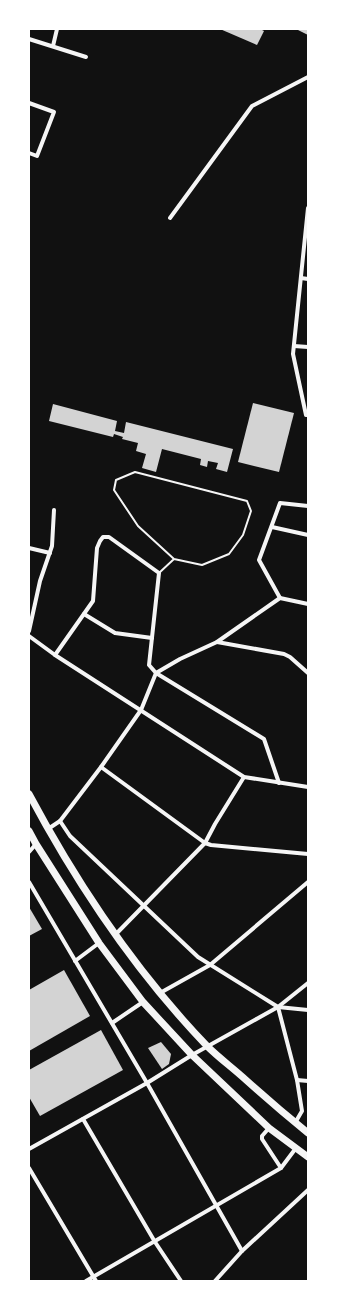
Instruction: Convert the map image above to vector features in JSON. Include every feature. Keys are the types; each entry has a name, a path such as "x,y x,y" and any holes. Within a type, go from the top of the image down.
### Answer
{"main road":[{"path":"29,794 48,829 116,934 160,993 208,1046 308,1133"},
{"path":"29,831 98,943 143,1002 192,1055 269,1128 308,1157"}],"street":[{"path":"53,46 56,29"},
{"path":"29,38 86,57"},
{"path":"170,218 252,106 308,77"},
{"path":"29,103 54,112 37,156 29,153"},
{"path":"308,208 293,354 306,415 308,415"},
{"path":"301,278 308,279"},
{"path":"294,346 308,347"},
{"path":"280,598 259,560 280,503 308,506"},
{"path":"29,631 40,582 52,546 54,510"},
{"path":"272,527 308,535"},
{"path":"55,655 92,601 97,548 103,537 109,537 159,573 149,665 156,673 264,739 279,783"},
{"path":"29,548 50,553"},
{"path":"48,829 60,820 101,767 141,710 156,673 180,659 217,642 280,598 308,604"},
{"path":"84,614 115,633 152,638"},
{"path":"29,636 55,655 244,776 308,787"},
{"path":"217,642 284,654 290,657 308,673"},
{"path":"101,767 205,843 211,845 308,854"},
{"path":"116,934 205,843 244,776"},
{"path":"60,820 70,836 198,957 278,1007 308,1010"},
{"path":"29,852 36,844"},
{"path":"29,882 147,1082 242,1251"},
{"path":"160,993 210,965 308,882"},
{"path":"75,961 98,943"},
{"path":"29,1149 278,1007 308,983"},
{"path":"112,1023 143,1002"},
{"path":"278,1007 297,1080 302,1111 295,1123"},
{"path":"297,1080 308,1081"},
{"path":"83,1119 155,1242 181,1281"},
{"path":"269,1128 262,1136 262,1139 281,1168"},
{"path":"86,1281 95,1279 216,1205 281,1168 296,1148"},
{"path":"29,1168 95,1279"},
{"path":"215,1281 242,1251 308,1190"}],"lane":[{"path":"135,472 246,501 251,511 243,535 228,554 202,565 174,559 138,526 114,490 116,480 135,472"},
{"path":"159,573 174,559"}],"building":[{"path":"220,29 260,29 264,31 257,45"},
{"path":"296,29 308,29 308,35"},
{"path":"253,403 294,413 279,472 238,462"},
{"path":"53,404 117,421 115,431 124,433 126,422 233,449 227,472 216,469 218,463 208,461 207,467 200,465 201,459 162,449 156,472 142,468 146,454 136,451 138,443 122,439 123,437 114,434 113,437 49,421"},
{"path":"29,907 42,929 29,936"},
{"path":"64,970 90,1016 29,1051 29,990"},
{"path":"101,1030 123,1070 40,1116 29,1097 29,1070"},
{"path":"161,1042 171,1054 169,1064 162,1069 148,1048"}]}
